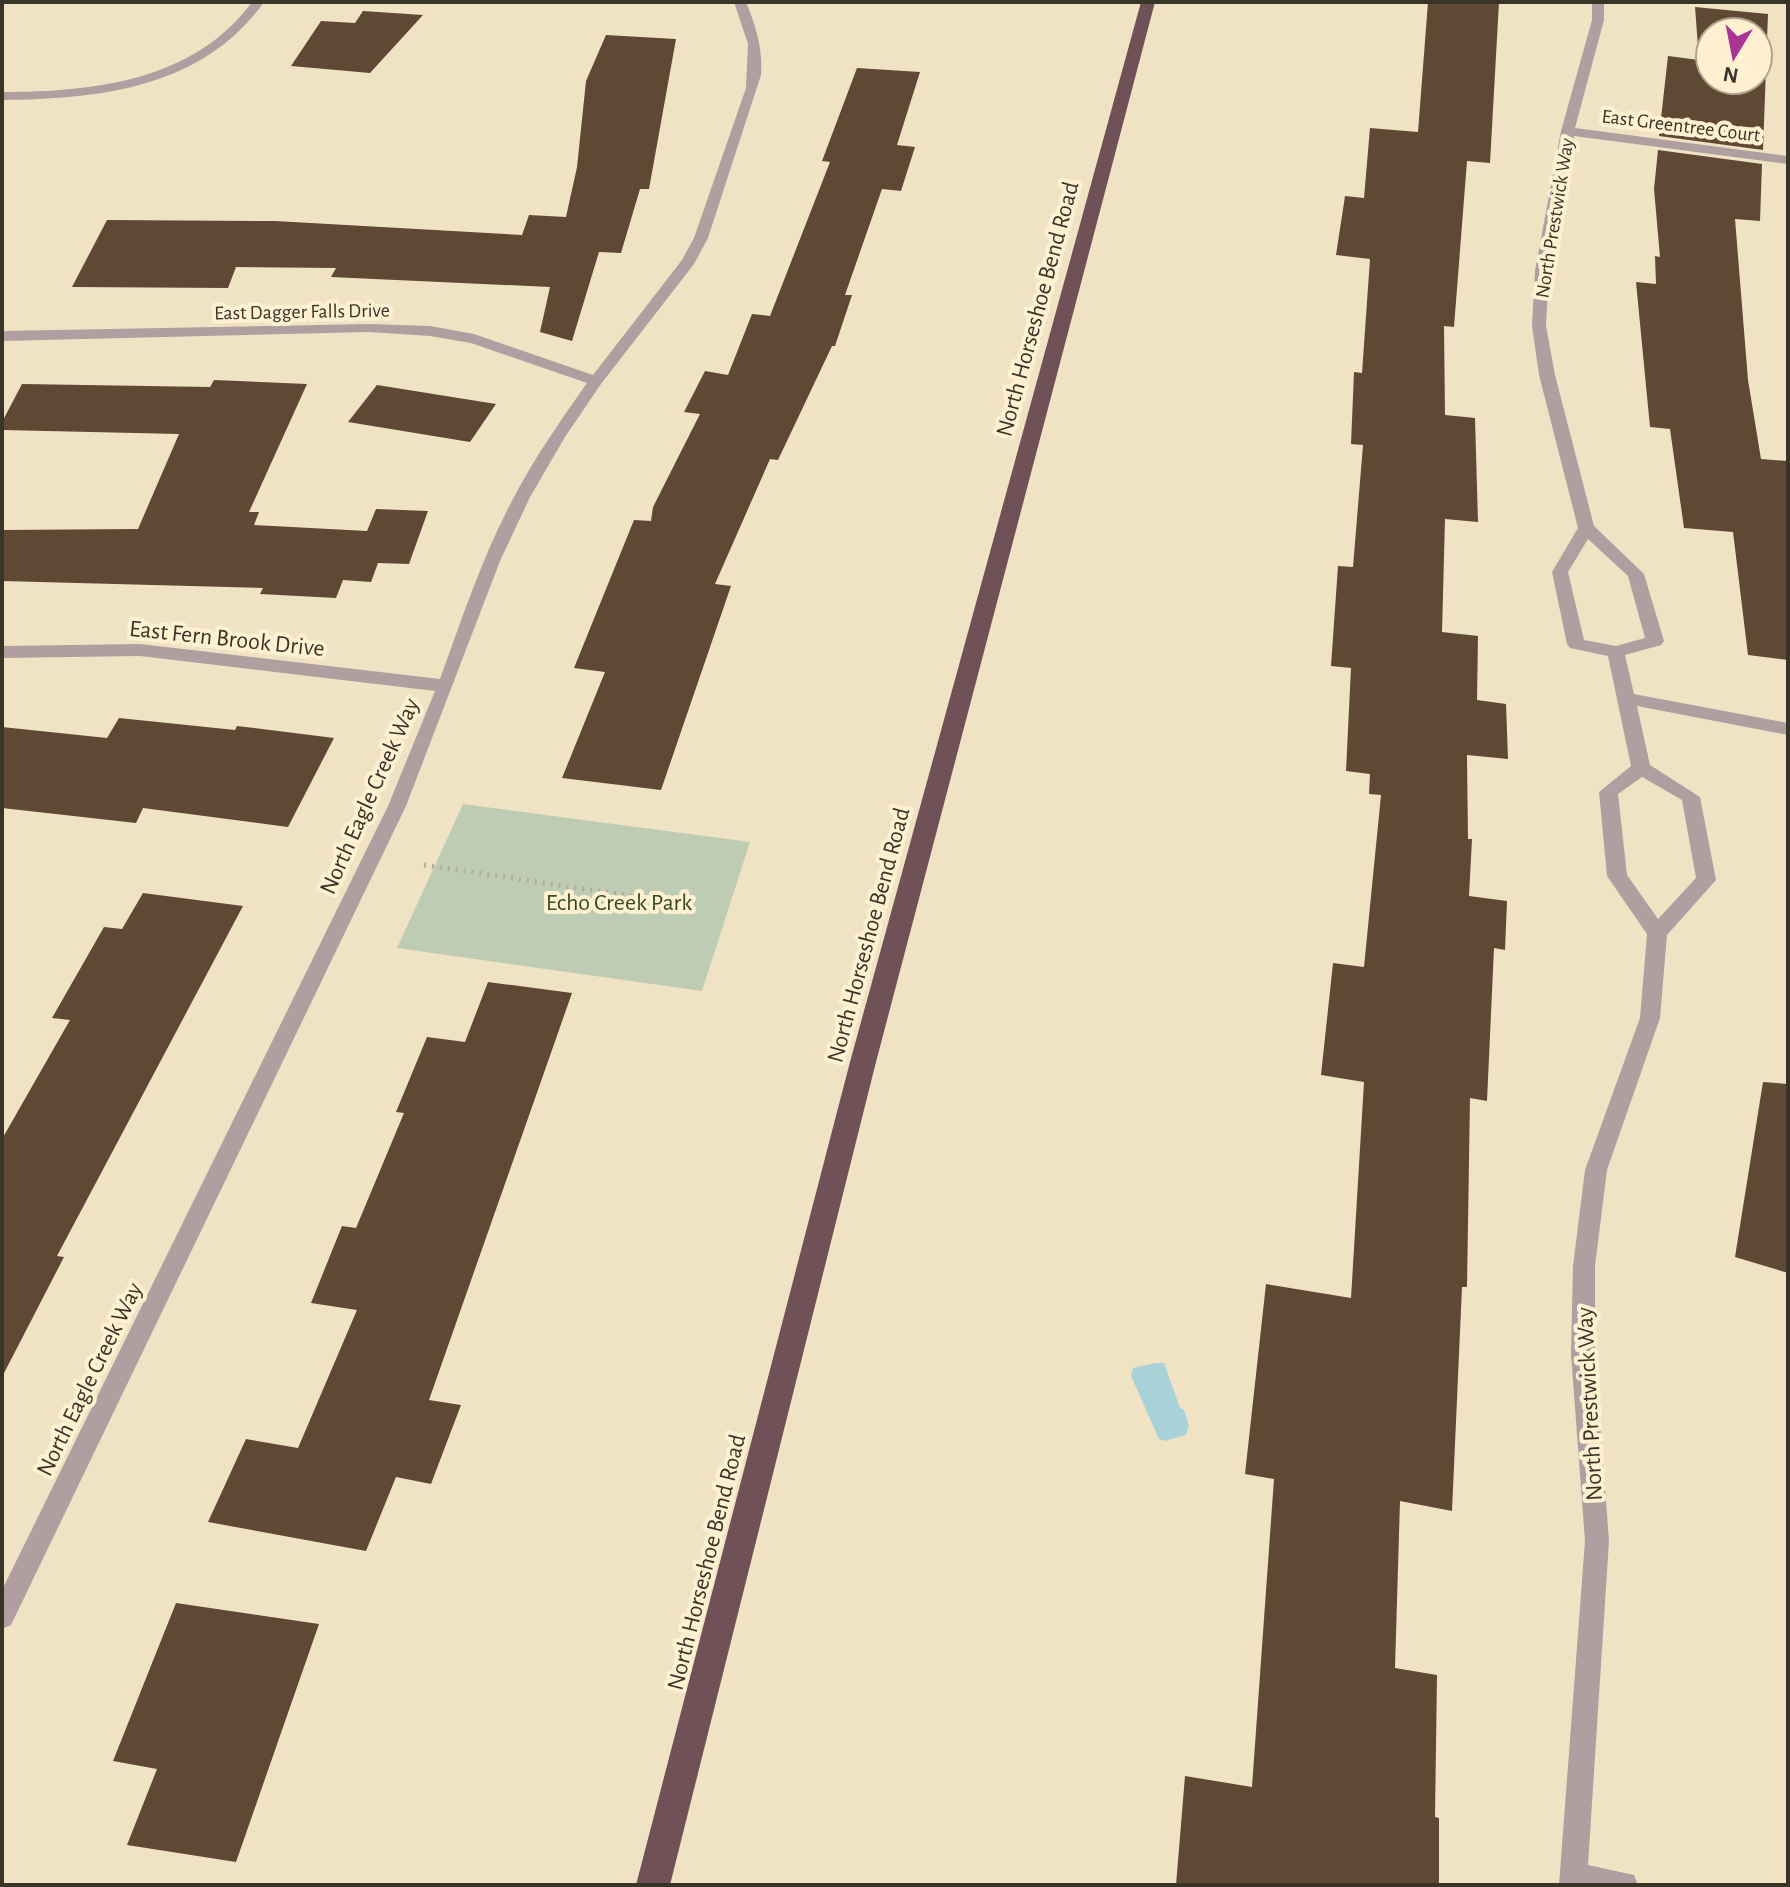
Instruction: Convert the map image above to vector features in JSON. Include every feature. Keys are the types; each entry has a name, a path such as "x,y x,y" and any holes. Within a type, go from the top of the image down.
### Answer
{"highway":[{"name":"North Horseshoe Bend Road","path":"653,1885 863,1062 1148,2"}],"street":[{"path":"2,96 48,97 104,90 156,76 202,56 233,34 258,2"},
{"name":"North Eagle Creek Way","path":"2,1617 397,806 492,561 522,497 557,437 596,381 673,284 701,238 753,88 758,63 755,39 740,2"},
{"name":"North Prestwick Way","path":"1586,528 1547,375 1539,326 1542,271 1568,131 1598,20 1598,2"},
{"name":"East Greentree Court","path":"1568,131 1788,160"},
{"name":"East Dagger Falls Drive","path":"2,336 369,328 430,331 474,339 596,381"},
{"path":"1586,528 1636,574 1655,641 1616,652 1576,644 1560,572 1586,528"},
{"name":"East Fern Brook Drive","path":"2,652 140,650 446,686"},
{"path":"1616,652 1641,768 1691,797 1706,880 1657,933 1617,876 1608,792 1641,768"},
{"path":"1626,698 1788,729"},
{"name":"North Prestwick Way","path":"1573,1880 1597,1541 1583,1354 1584,1266 1596,1170 1650,1018 1657,933"},
{"path":"1573,1880 1624,1885"}],"path":[{"path":"424,865 678,903"}],"green space":[{"name":"Echo Creek Park","path":"463,804 750,842 702,991 397,948"}],"water":[{"path":"1164,1363 1189,1425 1186,1435 1165,1441 1159,1439 1131,1376 1133,1368"}],"building":[{"path":"1428,2 1499,2 1490,163 1467,161 1454,327 1444,326 1445,415 1475,418 1478,522 1445,519 1442,632 1478,636 1477,700 1506,704 1508,759 1467,755 1468,839 1472,839 1469,896 1507,901 1505,950 1494,948 1487,1101 1470,1098 1467,1287 1462,1287 1452,1511 1400,1501 1395,1668 1437,1675 1435,1817 1439,1818 1439,1885 1176,1885 1185,1776 1252,1787 1274,1479 1245,1474 1266,1284 1351,1298 1364,1082 1321,1075 1333,963 1364,967 1381,795 1369,794 1370,774 1346,771 1351,668 1331,666 1338,566 1353,567 1363,445 1351,444 1354,372 1362,373 1370,259 1336,255 1345,196 1364,198 1370,128 1418,132"},
{"path":"1695,7 1768,14 1696,16"},
{"path":"363,11 423,15 370,73 291,66 321,21 355,23"},
{"path":"606,35 676,39 649,189 640,189 621,253 599,252 572,341 540,332 550,287 331,277 336,268 236,267 228,288 72,287 107,220 275,221 522,235 529,215 566,217 577,167 586,81"},
{"path":"1668,56 1694,59 1694,96 1765,96 1763,150 1659,136"},
{"path":"857,68 920,72 897,145 915,147 901,191 882,189 845,295 852,295 835,346 832,346 778,460 770,459 715,584 731,586 661,790 562,778 605,672 574,668 634,520 651,521 653,507 700,414 684,412 705,371 728,375 752,314 770,316 830,162 822,161"},
{"path":"1658,150 1762,164 1760,221 1735,219 1748,380 1761,459 1788,461 1788,660 1748,655 1733,532 1684,528 1670,429 1650,427 1636,282 1656,284 1655,256 1660,257 1654,189"},
{"path":"214,380 307,384 249,512 259,512 254,525 367,531 376,509 428,511 409,564 378,563 371,582 343,580 336,598 260,594 263,588 2,581 2,530 138,529 179,434 2,430 2,422 22,384 210,387"},
{"path":"377,385 496,404 470,442 348,422"},
{"path":"119,718 235,730 237,726 334,738 288,827 143,808 136,823 2,808 2,727 107,738"},
{"path":"143,893 243,906 57,1256 64,1257 2,1377 2,1139 70,1020 52,1018 104,927 122,929"},
{"path":"488,982 572,993 429,1400 461,1405 431,1484 396,1477 366,1551 208,1522 246,1439 298,1448 357,1310 311,1303 342,1226 356,1228 404,1113 396,1112 427,1037 465,1042"},
{"path":"1763,1082 1788,1084 1788,1273 1735,1257"},
{"path":"176,1603 319,1624 236,1862 127,1845 157,1769 113,1761"}]}
